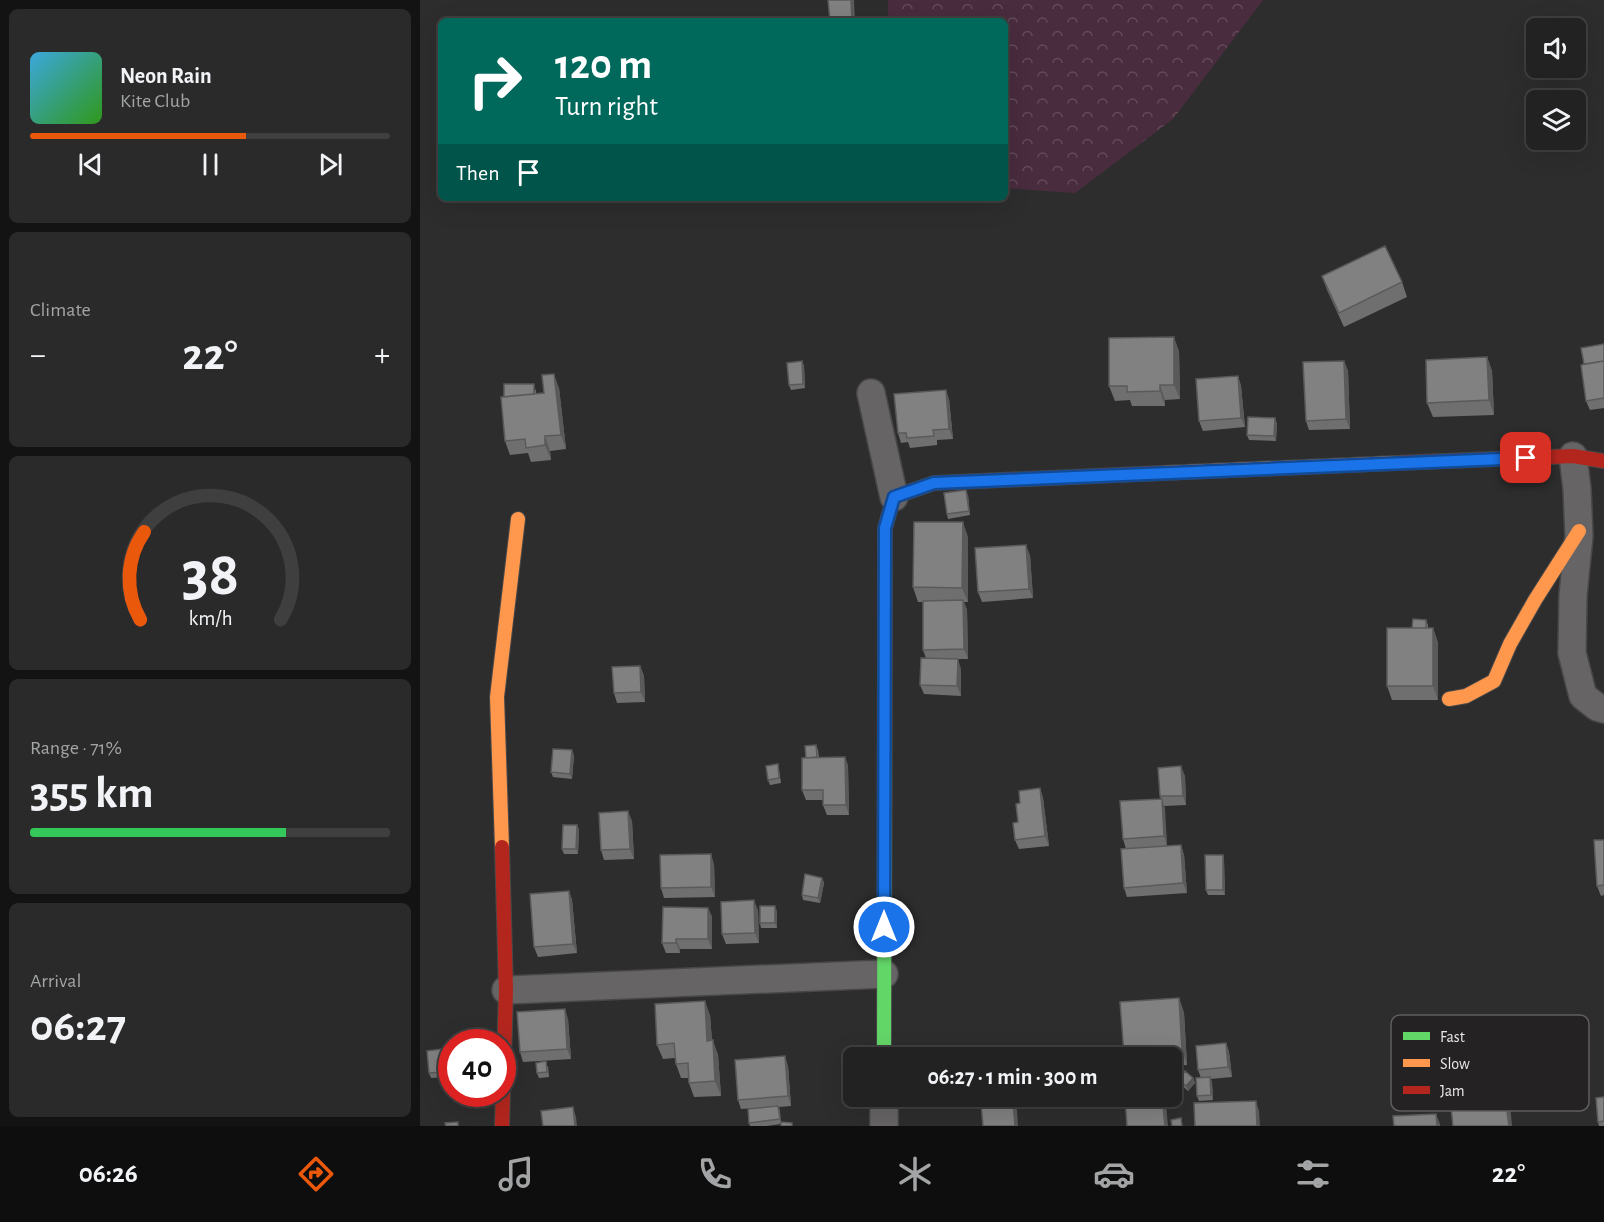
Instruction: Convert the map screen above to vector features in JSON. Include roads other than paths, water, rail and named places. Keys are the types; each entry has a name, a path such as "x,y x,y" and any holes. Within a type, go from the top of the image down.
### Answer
{"street":[{"path":"871,393 894,497 885,528 884,1047"},
{"path":"894,497 934,483 1573,456 1604,461"},
{"path":"1573,456 1578,531 1573,595 1572,653 1583,696 1597,707 1604,709"},
{"path":"502,1126 506,990 496,697 518,519"},
{"path":"1449,699 1466,696 1494,681 1510,644 1578,531"},
{"path":"506,990 884,974"},
{"path":"884,1107 884,1126"}]}
